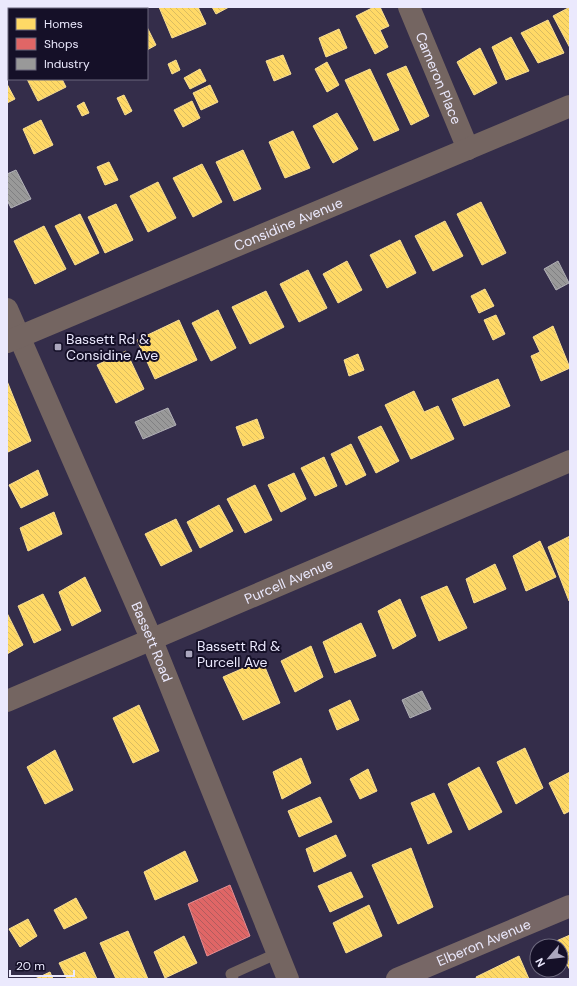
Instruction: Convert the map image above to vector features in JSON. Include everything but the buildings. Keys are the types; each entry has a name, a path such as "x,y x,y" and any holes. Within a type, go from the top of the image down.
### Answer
{"street":[{"name":"Cameron Place","path":"409,7 468,149"},
{"name":"Considine Avenue","path":"13,339 570,106"},
{"name":"Bassett Road","path":"7,309 13,339 152,638 288,979"},
{"name":"Purcell Avenue","path":"7,701 570,461"},
{"name":"Elberon Avenue","path":"397,979 570,906"}],"lane":[{"path":"233,979 231,974 278,953"}],"place":[{"name":"Bassett Rd & Considine Ave","path":"58,347"},
{"name":"Bassett Rd & Purcell Ave","path":"189,654"}]}
